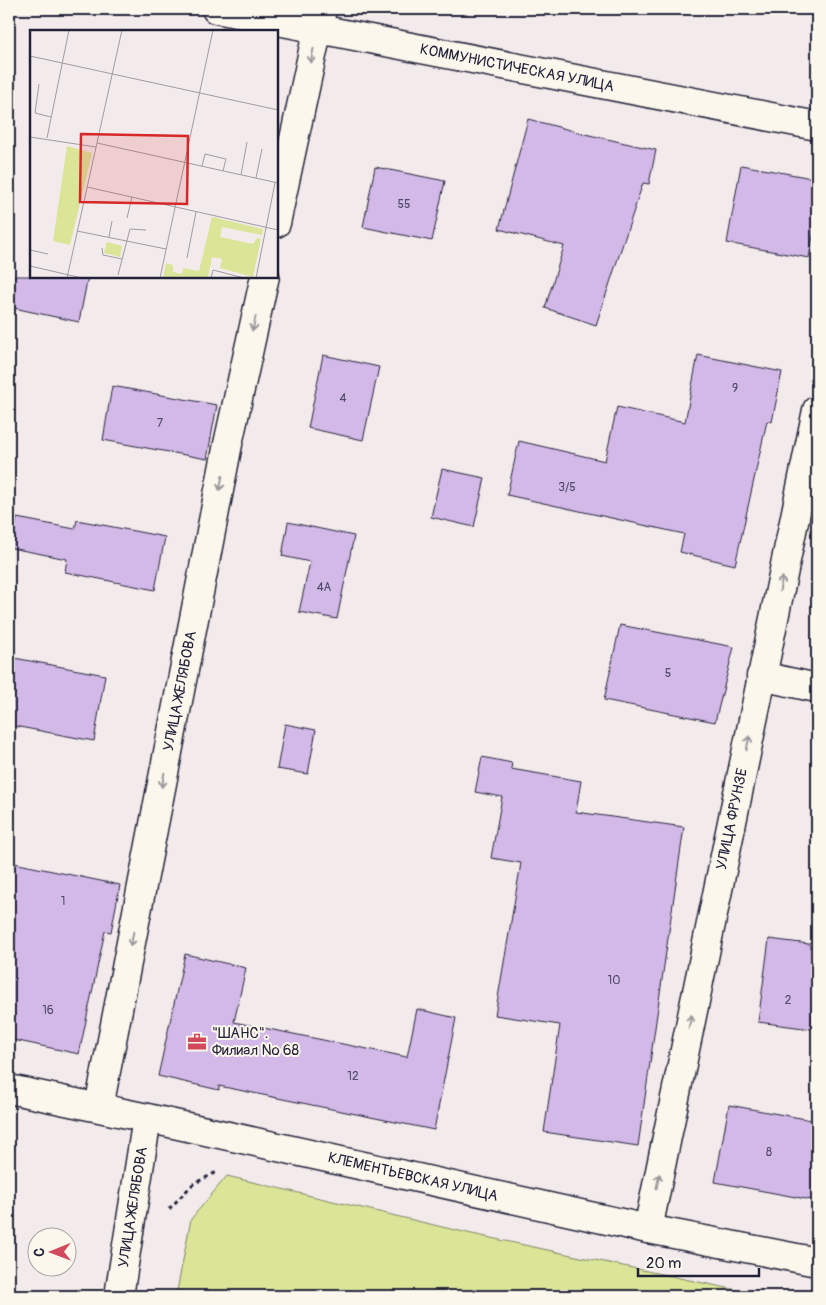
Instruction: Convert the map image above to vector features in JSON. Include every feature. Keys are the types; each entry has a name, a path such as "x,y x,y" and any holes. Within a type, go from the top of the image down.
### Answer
{"street":[{"name":"КОММУНИСТИЧЕСКАЯ УЛИЦА","path":"216,9 320,19 817,126"},
{"path":"278,214 320,19"},
{"name":"УЛИЦА ЖЕЛЯБОВА","path":"99,1107 228,444 265,278"},
{"name":"УЛИЦА ФРУНЗЕ","path":"648,1229 817,410"},
{"path":"761,676 817,688"},
{"name":"КЛЕМЕНТЬЕВСКАЯ УЛИЦА","path":"9,1089 99,1107 648,1229 817,1262"},
{"name":"УЛИЦА ЖЕЛЯБОВА","path":"118,1296 148,1118"}],"path":[{"path":"164,1216 193,1184 226,1168"}],"green space":[{"path":"227,1176 472,1234 765,1296 176,1296 191,1219"}],"building":[{"path":"528,119 656,150 649,184 643,183 596,325 545,308 564,246 499,229"},
{"path":"741,165 817,179 817,214 809,258 727,243"},
{"path":"375,167 445,181 432,241 363,227"},
{"path":"9,276 88,278 79,322 9,307"},
{"path":"323,355 379,367 363,440 308,428"},
{"path":"698,355 782,372 772,422 767,421 735,565 680,552 684,534 507,495 519,441 605,461 617,407 685,422"},
{"path":"112,386 217,405 207,459 103,440"},
{"path":"442,469 485,478 474,527 431,517"},
{"path":"17,518 75,529 77,520 165,537 155,590 65,572 67,559 11,548"},
{"path":"288,522 354,536 337,619 299,612 310,562 282,556"},
{"path":"620,625 734,647 715,722 604,700"},
{"path":"9,657 105,675 94,741 9,725"},
{"path":"285,724 316,730 308,774 277,769"},
{"path":"482,757 512,763 511,769 581,781 576,812 684,827 638,1146 544,1132 560,1025 495,1015 521,863 491,858 502,797 475,792"},
{"path":"9,862 120,885 111,932 105,931 79,1054 9,1039"},
{"path":"769,939 817,945 817,977 811,1029 758,1022"},
{"path":"185,954 246,968 234,1022 407,1057 417,1009 456,1018 434,1130 219,1086 219,1090 158,1076"},
{"path":"729,1105 817,1121 817,1201 715,1182"}],"place":[{"name":"\"ШАНС\". Филиал № 68","path":"197,1042"}]}
